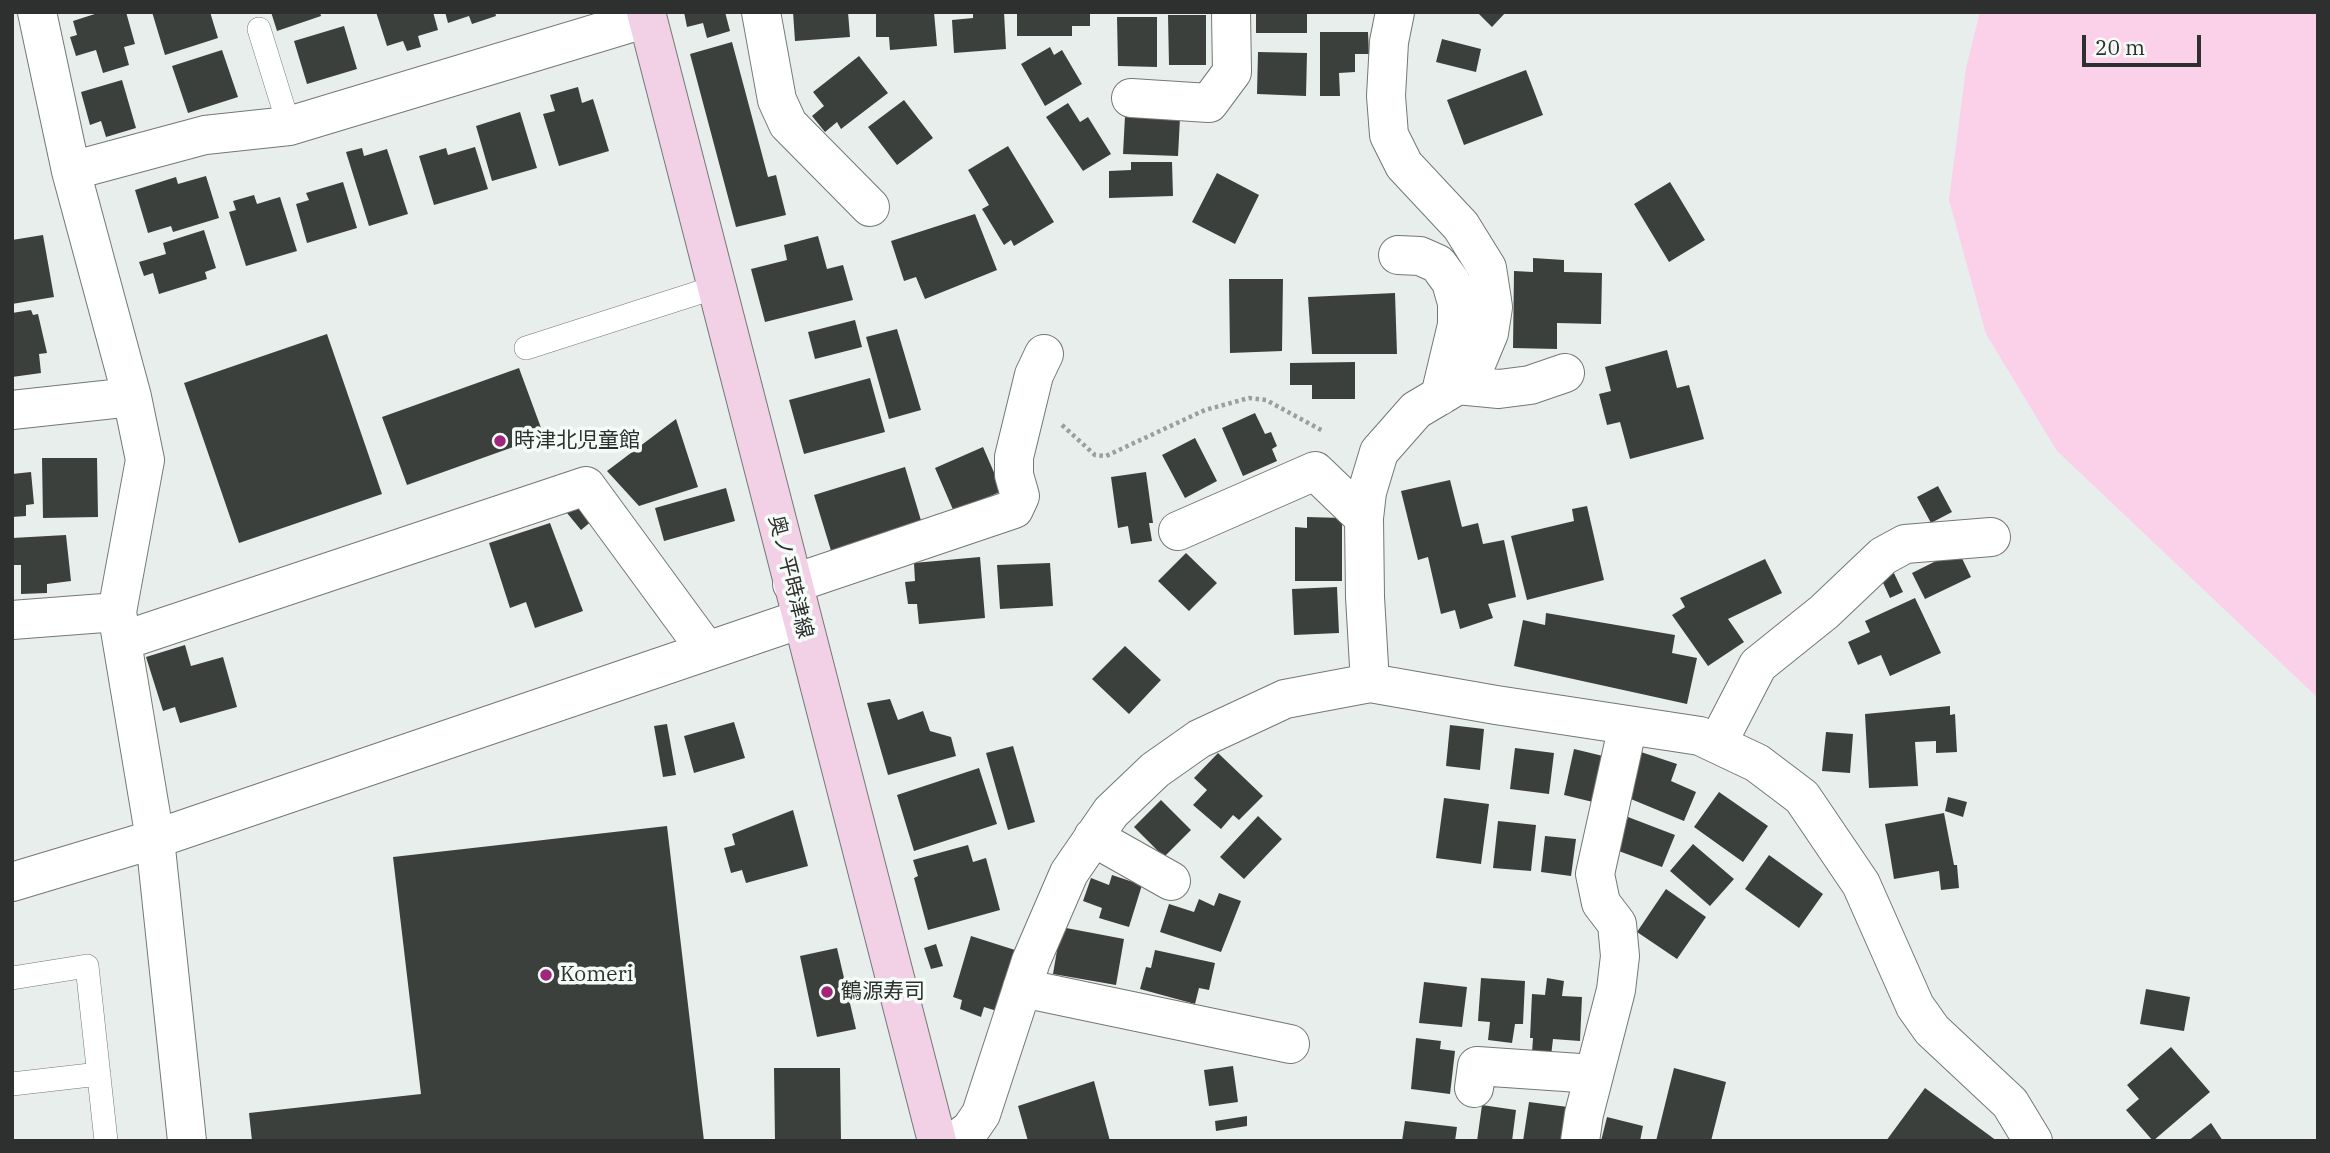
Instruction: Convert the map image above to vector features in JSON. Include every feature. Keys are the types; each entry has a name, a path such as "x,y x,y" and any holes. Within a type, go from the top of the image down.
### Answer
{"main road":[{"name":"奥ノ平時津線","path":"646,15 937,1141"}],"street":[{"path":"37,12 71,171 132,397 145,460 120,626 155,839 187,1141"},
{"path":"761,12 777,100 788,124 870,207"},
{"path":"1131,98 1209,103 1232,72 1231,12"},
{"path":"1370,682 1364,518 1373,470 1379,452 1416,410 1448,391 1474,369 1489,333 1493,307 1487,268 1461,226 1404,165 1389,135 1386,96 1389,42 1395,12"},
{"path":"71,171 205,135 289,125 646,15"},
{"path":"1398,255 1420,257 1438,264 1451,282 1457,303 1457,325 1448,391"},
{"path":"12,882 155,839 707,651 797,601 1014,509 1020,496 1014,474 1014,457 1034,375 1044,354"},
{"path":"1448,391 1530,385 1565,373"},
{"path":"12,410 132,397"},
{"path":"1178,531 1315,471 1364,518"},
{"path":"12,620 120,626 586,485 707,651"},
{"path":"1717,744 1758,665 1824,612 1883,556 1905,544 1991,537"},
{"path":"955,1141 970,1130 981,1114 1031,961 1069,873 1111,812 1155,770 1199,738 1285,699 1370,682 1700,736 1757,763 1802,797 1861,884 1915,1006 1932,1030 2010,1102 2033,1141"},
{"path":"1580,1141 1616,990 1620,956 1617,924 1601,903 1595,874 1628,725"},
{"path":"1093,837 1171,881"},
{"path":"1022,988 1290,1044"},
{"path":"1474,1088 1477,1066 1594,1074"}],"lane":[{"path":"259,29 289,125"},
{"path":"526,348 716,287"},
{"path":"12,978 87,966 106,1141"},
{"path":"12,1084 99,1074"}],"path":[{"path":"1054,417 1095,454 1106,456 1205,410 1249,398 1266,400 1331,435 1373,470"}],"shaded area":[{"path":"1980,12 2318,12 2318,698 2057,451 1986,334 1949,200 1966,68"}],"building":[{"path":"101,12 126,12 135,44 124,47 129,65 103,73 96,50 76,56 70,37 77,35 73,21"},
{"path":"152,12 210,12 218,38 165,55"},
{"path":"271,12 320,12 321,16 277,31"},
{"path":"376,12 433,12 438,30 418,36 421,47 407,51 403,41 387,46"},
{"path":"445,12 495,12 496,16 472,24 469,16 448,23"},
{"path":"684,12 725,12 730,31 707,38 703,23 687,27"},
{"path":"793,12 848,12 850,37 795,41"},
{"path":"876,12 934,12 937,46 890,50 889,37 876,37"},
{"path":"973,12 1004,12 1006,49 954,53 952,20 973,18"},
{"path":"1017,12 1090,12 1090,26 1072,26 1072,36 1017,36"},
{"path":"1256,12 1307,12 1307,33 1256,33"},
{"path":"1477,12 1506,12 1492,27"},
{"path":"1168,15 1206,15 1206,65 1169,65"},
{"path":"1117,17 1157,17 1157,67 1118,66"},
{"path":"344,26 357,69 307,84 294,41"},
{"path":"1320,32 1368,32 1369,54 1355,54 1355,72 1339,73 1340,96 1320,96"},
{"path":"1442,39 1481,49 1476,72 1436,62"},
{"path":"732,42 768,177 776,175 786,215 736,227 690,54"},
{"path":"1050,47 1054,55 1062,50 1082,84 1045,106 1021,64"},
{"path":"222,50 238,97 188,113 172,66"},
{"path":"1258,52 1307,53 1306,96 1257,94"},
{"path":"859,56 888,93 841,129 837,122 825,132 812,116 824,106 813,92"},
{"path":"1526,70 1543,115 1464,145 1447,100"},
{"path":"122,80 136,128 106,137 101,121 90,125 81,92"},
{"path":"578,87 582,103 593,99 609,151 559,166 543,114 555,111 550,95"},
{"path":"904,100 933,138 897,165 868,127"},
{"path":"1068,103 1080,122 1088,117 1111,154 1083,171 1046,117"},
{"path":"520,112 537,168 492,181 476,126"},
{"path":"1125,116 1180,118 1178,156 1123,154"},
{"path":"1008,146 1054,222 1014,246 1011,240 1004,245 982,209 989,205 968,170"},
{"path":"475,147 488,189 434,205 419,156 446,148 448,155"},
{"path":"362,148 364,156 387,149 408,214 369,226 346,152"},
{"path":"1131,162 1172,162 1173,196 1109,198 1109,171 1131,170"},
{"path":"1217,173 1259,195 1235,244 1192,222"},
{"path":"206,176 219,218 173,232 171,226 148,233 135,190 176,177 178,184"},
{"path":"343,182 357,228 307,243 296,204 309,200 306,193"},
{"path":"1670,182 1705,240 1669,262 1634,204"},
{"path":"254,195 257,204 280,197 297,251 246,266 229,212 236,210 233,201"},
{"path":"975,214 997,270 925,299 916,277 904,281 891,241"},
{"path":"204,230 216,268 205,272 207,279 159,294 153,273 144,276 139,262 166,254 163,243"},
{"path":"43,235 54,297 12,304 12,240"},
{"path":"818,236 827,269 843,265 853,300 765,322 751,269 787,260 784,245"},
{"path":"1533,258 1564,260 1564,272 1602,273 1601,324 1557,323 1557,349 1513,348 1514,271 1533,272"},
{"path":"1229,279 1283,279 1282,351 1230,353"},
{"path":"1395,293 1397,354 1312,354 1308,297"},
{"path":"31,310 33,315 38,314 47,353 39,354 41,373 12,377 12,313"},
{"path":"855,320 862,347 815,359 808,332"},
{"path":"897,329 921,410 889,419 866,337"},
{"path":"327,334 382,494 239,543 184,383"},
{"path":"1667,350 1677,388 1689,385 1704,439 1630,459 1620,422 1607,425 1599,394 1611,391 1605,367"},
{"path":"1355,362 1355,399 1312,399 1312,385 1290,385 1290,363"},
{"name":"時津北児童館","path":"519,368 544,436 407,485 382,417"},
{"path":"870,378 885,432 804,454 789,400"},
{"path":"1255,413 1265,434 1271,432 1277,446 1272,449 1277,461 1243,476 1222,428"},
{"path":"676,419 698,487 639,506 607,471"},
{"path":"1195,438 1217,481 1185,498 1162,455"},
{"path":"983,447 1002,491 954,512 935,468"},
{"path":"42,458 97,458 98,517 43,518"},
{"path":"905,467 923,527 832,554 814,495"},
{"path":"31,472 34,504 26,505 26,516 12,517 12,474"},
{"path":"1146,472 1153,523 1149,523 1152,541 1131,544 1128,526 1118,528 1111,477"},
{"path":"1450,480 1462,527 1478,523 1483,544 1504,540 1516,597 1488,604 1493,618 1460,629 1455,610 1441,614 1428,557 1418,560 1401,491"},
{"path":"1938,486 1952,512 1931,523 1917,497"},
{"path":"726,488 735,521 664,541 655,508"},
{"path":"579,503 593,520 581,530 567,513"},
{"path":"1587,506 1604,580 1527,600 1511,536 1574,521 1572,509"},
{"path":"1307,517 1342,518 1342,581 1295,581 1295,527 1307,528"},
{"path":"550,523 583,611 535,628 526,602 510,608 489,543"},
{"path":"66,535 71,581 47,584 47,593 21,594 21,565 12,565 12,538"},
{"path":"1958,550 1971,577 1925,599 1912,573"},
{"path":"1186,553 1217,583 1189,611 1158,581"},
{"path":"980,557 985,618 919,624 917,604 908,604 905,582 915,581 914,563"},
{"path":"1765,559 1782,593 1728,619 1744,642 1708,666 1672,615 1685,607 1680,598"},
{"path":"1050,563 1053,606 1000,609 997,565"},
{"path":"1892,569 1903,592 1890,598 1879,574"},
{"path":"1337,587 1339,633 1294,635 1292,589"},
{"path":"1915,598 1941,653 1890,676 1881,655 1858,665 1848,642 1870,632 1865,621"},
{"path":"1546,613 1675,635 1672,653 1697,658 1687,704 1514,666 1523,620 1545,625"},
{"path":"185,645 191,666 223,657 237,707 180,723 175,707 163,711 146,657"},
{"path":"1125,646 1161,680 1129,714 1092,679"},
{"path":"890,699 898,720 923,711 930,731 951,737 956,756 888,775 867,703"},
{"path":"1950,706 1950,715 1955,714 1957,752 1936,753 1936,741 1915,742 1918,786 1869,788 1865,714"},
{"path":"734,722 745,758 694,773 684,736"},
{"path":"667,724 676,775 663,777 654,726"},
{"path":"1450,725 1484,729 1480,770 1446,766"},
{"path":"1826,732 1853,734 1850,773 1822,771"},
{"path":"1013,746 1035,822 1008,830 986,753"},
{"path":"1515,748 1554,753 1549,794 1510,789"},
{"path":"1574,749 1603,756 1593,802 1564,795"},
{"path":"1641,752 1677,764 1671,781 1696,792 1684,821 1626,797"},
{"path":"1218,753 1263,796 1239,820 1233,815 1221,829 1193,805 1207,790 1194,778"},
{"path":"979,768 997,824 914,851 897,795"},
{"path":"1719,792 1768,826 1743,862 1694,827"},
{"path":"1948,797 1967,802 1963,817 1945,811"},
{"path":"1444,798 1489,804 1481,864 1436,858"},
{"path":"1161,800 1191,830 1164,857 1134,827"},
{"path":"793,810 808,866 746,883 742,870 731,873 724,848 735,845 732,834"},
{"path":"1944,813 1954,865 1957,865 1959,888 1941,890 1939,871 1894,879 1885,824"},
{"path":"1258,816 1282,839 1244,879 1220,857"},
{"path":"1628,817 1675,835 1662,867 1616,850"},
{"path":"1498,821 1536,825 1531,871 1493,868"},
{"name":"Komeri","path":"667,826 704,1141 252,1141 249,1113 421,1094 393,857"},
{"path":"1545,836 1576,839 1571,876 1541,872"},
{"path":"1693,844 1734,879 1710,906 1670,871"},
{"path":"968,845 973,862 986,858 1000,910 928,930 914,878 918,876 913,860"},
{"path":"1769,855 1823,894 1799,928 1745,889"},
{"path":"1112,875 1142,885 1129,927 1099,918 1102,908 1083,901 1091,878 1109,885"},
{"path":"1666,889 1706,917 1677,959 1637,932"},
{"path":"1219,893 1241,901 1221,952 1160,932 1169,904 1194,912 1199,899 1214,906"},
{"path":"1061,927 1124,939 1116,985 1053,974"},
{"path":"971,936 1015,950 997,1011 984,1007 981,1017 960,1009 962,1000 953,997"},
{"path":"936,944 943,966 931,969 924,948"},
{"name":"鶴源寿司","path":"837,948 856,1029 817,1037 800,956"},
{"path":"1155,950 1215,963 1209,990 1199,988 1195,1004 1140,989 1146,967 1151,968"},
{"path":"1481,978 1525,981 1523,1024 1515,1024 1512,1043 1488,1040 1490,1022 1478,1021"},
{"path":"1547,978 1564,981 1562,996 1582,997 1580,1041 1553,1039 1551,1056 1532,1053 1533,1038 1530,1038 1532,994 1545,995"},
{"path":"1424,982 1467,987 1462,1027 1419,1023"},
{"path":"2146,989 2190,997 2184,1031 2140,1024"},
{"path":"1416,1038 1441,1041 1440,1049 1455,1051 1450,1094 1411,1089"},
{"path":"2171,1047 2210,1092 2153,1141 2126,1110 2139,1099 2127,1085"},
{"path":"1233,1066 1238,1102 1209,1106 1204,1070"},
{"path":"774,1068 840,1068 841,1141 775,1141"},
{"path":"1674,1068 1726,1082 1711,1141 1656,1141"},
{"path":"1094,1081 1110,1141 1028,1141 1018,1106"},
{"path":"1925,1088 1997,1141 1886,1141"},
{"path":"1529,1102 1568,1107 1562,1141 1523,1141"},
{"path":"1482,1105 1516,1110 1512,1141 1477,1141"},
{"path":"1247,1116 1247,1126 1216,1131 1215,1121"},
{"path":"1607,1117 1643,1126 1640,1141 1601,1141"},
{"path":"1405,1121 1457,1127 1455,1141 1402,1141"},
{"path":"2211,1123 2223,1141 2188,1141"}],"place":[{"name":"時津北児童館","path":"500,441"},
{"name":"Komeri","path":"546,975"},
{"name":"鶴源寿司","path":"827,992"}]}
